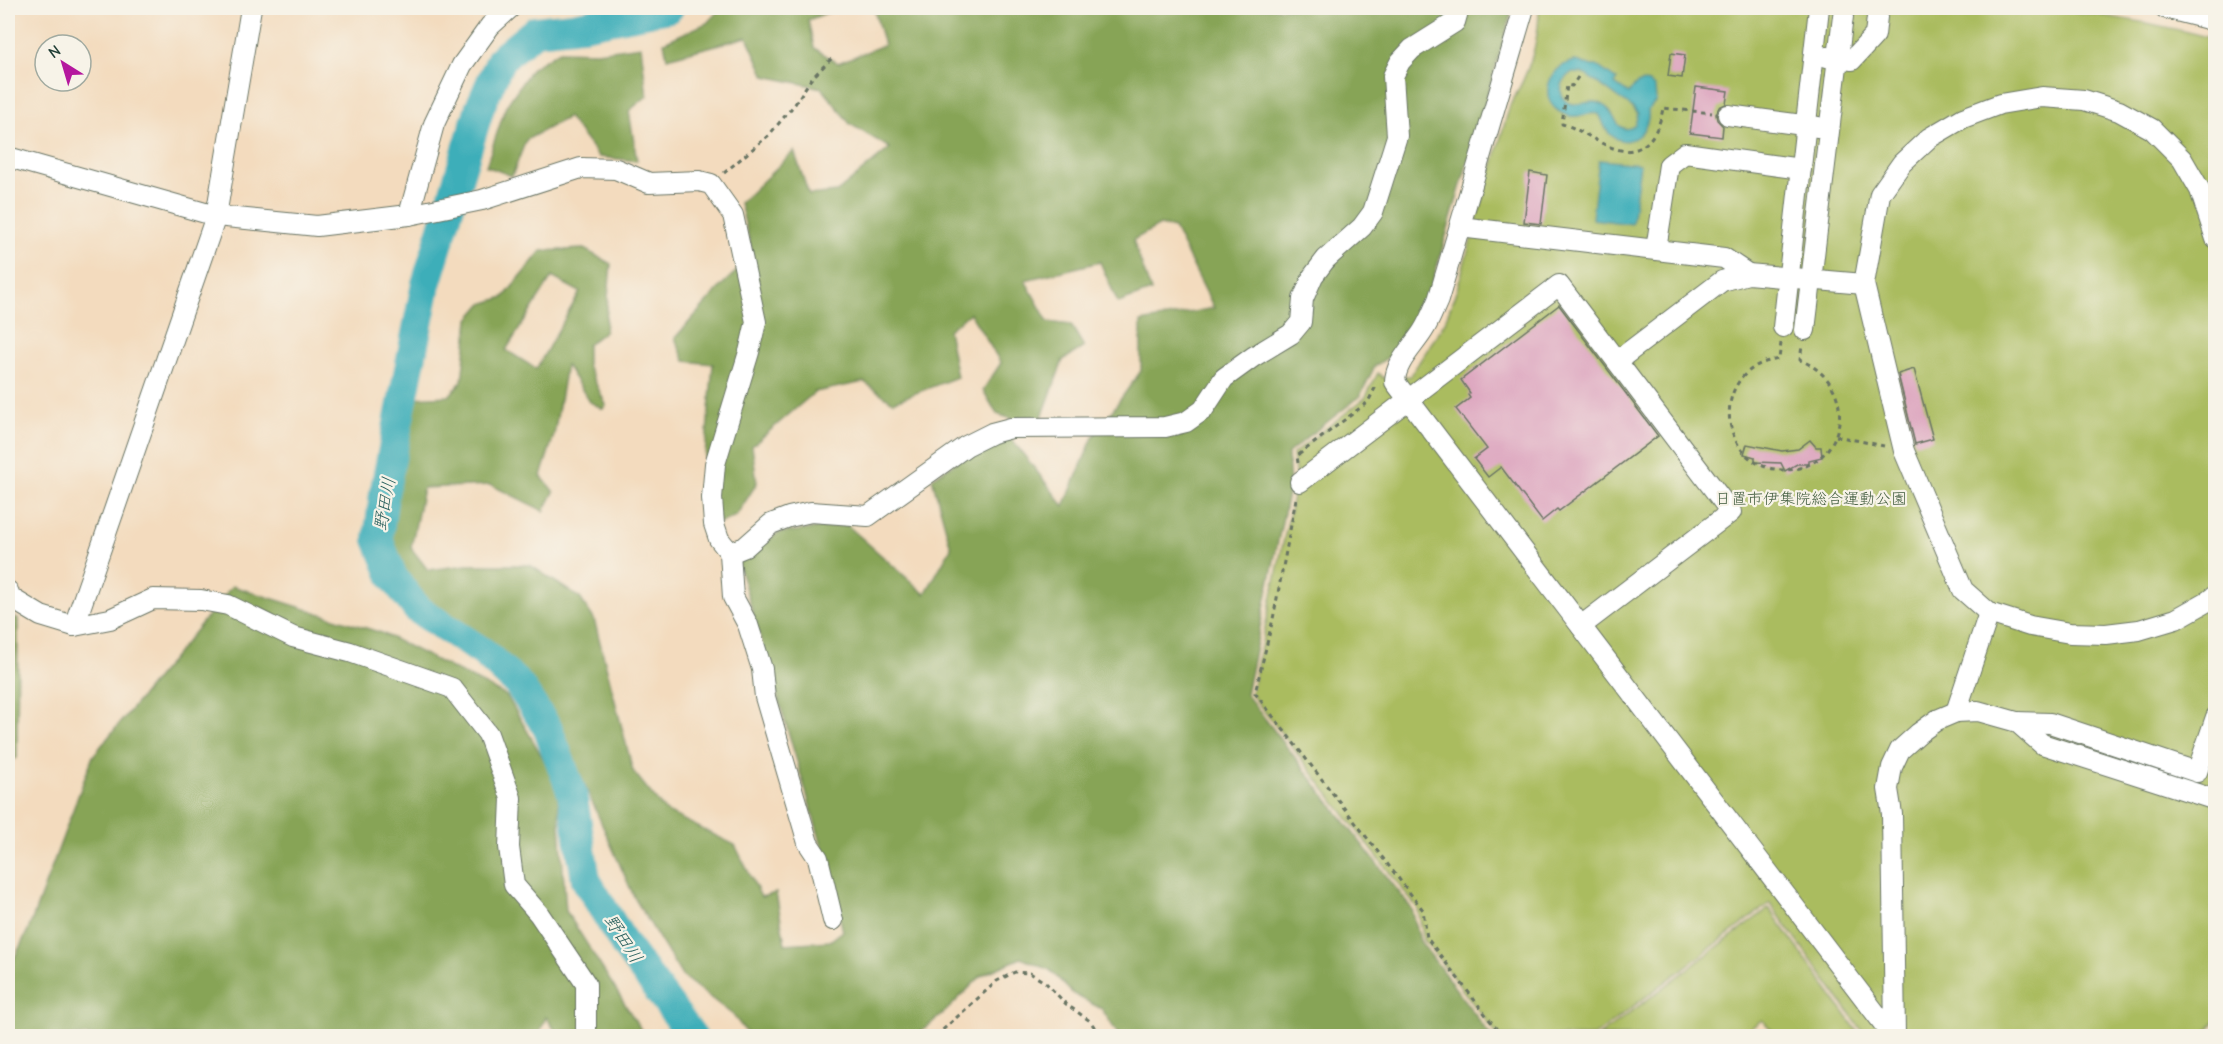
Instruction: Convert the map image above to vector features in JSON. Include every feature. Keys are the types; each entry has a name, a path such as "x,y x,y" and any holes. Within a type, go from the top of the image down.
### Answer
{"street":[{"path":"74,626 216,216 251,8"},
{"path":"416,214 434,124 457,75 490,26 510,8"},
{"path":"730,553 745,547 771,524 789,517 810,512 868,516 966,446 992,433 1011,428 1165,427 1186,422 1203,410 1224,378 1291,334 1301,322 1303,299 1312,276 1326,259 1362,227 1373,212 1397,136 1393,76 1400,62 1412,49 1455,22 1459,8"},
{"path":"1524,8 1438,300 1424,330 1400,364 1395,380 1407,400 1890,1031"},
{"path":"1783,327 1820,8"},
{"path":"1805,330 1844,8"},
{"path":"1814,56 1852,60 1875,35 1878,8"},
{"path":"2165,8 2216,21"},
{"path":"2216,238 2200,190 2182,159 2152,129 2119,111 2084,100 2042,97 2000,104 1963,118 1929,138 1902,163 1880,194 1864,284 1904,451 1963,590 1989,613 2030,626 2070,633 2106,634 2139,630 2176,619 2208,602 2216,595"},
{"path":"1728,115 1829,128"},
{"path":"1656,249 1669,165 1685,153 1801,169"},
{"path":"8,157 216,216 317,226 416,214 482,200 581,168 615,169 649,183 699,181 711,184 733,215 756,322 716,464 712,498 714,524 719,539 730,553 733,597 748,626 762,669 765,697 808,843 818,858 833,920"},
{"path":"1460,226 1724,258 1748,274"},
{"path":"1617,361 1722,281 1748,274 1864,284"},
{"path":"1300,482 1559,285 1731,512 1581,626"},
{"path":"8,591 11,598 41,616 74,626 110,619 153,599 201,600 228,606 294,637 350,652 452,688 488,734 511,798 508,847 514,885 539,914 586,984 586,1036"},
{"path":"1956,712 1989,613"},
{"path":"1890,1031 1892,814 1888,789 1892,768 1900,750 1938,720 1956,712 1978,711 2017,722 2050,723 2197,772 2216,717"},
{"path":"2017,722 2042,744 2216,800"}],"path":[{"path":"711,184 769,135 795,104 811,79 833,57"},
{"path":"1578,77 1572,86 1567,85 1562,124 1574,127 1612,148 1634,149 1650,140 1660,125 1662,108 1728,115"},
{"path":"1575,82 1579,85"},
{"path":"1783,327 1779,359 1754,367 1745,375 1732,394 1728,416 1733,437 1740,449 1752,460 1773,469 1786,470 1809,464 1821,456 1836,436 1840,414 1835,390 1818,369 1800,360 1805,330"},
{"path":"1395,380 1378,381 1368,402 1297,456 1300,482 1273,619 1255,693 1423,910 1427,938 1502,1036"},
{"path":"1836,436 1904,451"},
{"path":"936,1036 997,981 1015,972 1030,973 1046,983 1066,1004 1090,1021 1101,1036"}],"green space":[{"path":"721,8 839,8 808,20 814,48 838,63 884,45 872,8 1513,8 1426,304 1393,354 1375,366 1360,396 1288,453 1290,484 1246,694 1412,909 1420,941 1491,1036 1119,1036 1102,1009 1073,994 1050,970 1021,958 982,975 946,1011 916,1036 749,1036 733,1015 682,976 635,899 577,768 528,675 423,601 386,538 413,398 449,396 462,381 469,319 482,304 504,297 541,251 584,249 611,264 605,331 587,345 587,365 606,405 603,409 590,402 566,365 554,435 541,476 554,492 544,511 491,485 423,488 411,548 428,570 467,565 530,565 580,598 594,619 633,771 665,811 735,845 761,897 776,893 785,944 830,941 843,931 823,849 738,563 778,533 847,525 925,594 951,548 932,478 976,449 1009,436 1064,506 1093,437 1141,371 1141,322 1214,308 1174,228 1160,225 1133,240 1151,291 1118,303 1100,262 1025,280 1048,322 1071,325 1084,347 1063,360 1041,420 1025,423 997,414 983,390 1001,363 970,313 948,330 957,377 893,402 864,382 815,392 752,446 757,483 736,516 719,523 705,456 713,364 685,361 675,338 724,283 753,256 740,203 794,151 809,195 837,192 890,148 850,124 822,88 765,76 747,37 667,58 664,42 707,23","holes":["552,277 580,292 536,369 506,350"]},
{"name":"日置市伊集院総合運動公園","path":"1539,8 2045,8 2130,20 2214,39 2216,1020 2203,1036 1866,1036 1770,903 1594,1036 1498,1036 1424,940 1418,909 1251,694 1296,482 1293,454 1365,398 1378,373 1383,378 1410,376 1444,324 1457,289 1510,105 1532,58 1539,21"},
{"path":"641,46 647,96 629,111 637,161 599,157 568,117 526,140 512,176 486,166 506,106 532,68 559,51 597,52"},
{"path":"232,586 382,633 507,696 557,782 566,911 645,1036 559,1036 546,1017 538,1036 8,1036 8,971 29,928 93,756"},
{"path":"8,615 18,619 17,758 8,762"},
{"path":"1769,908 1861,1036 1778,1036 1762,1020 1740,1036 1599,1036"}],"water":[{"path":"1575,61 1597,66 1617,80 1615,84 1629,94 1637,84 1644,82 1652,85 1655,88 1656,101 1648,110 1643,131 1638,136 1625,141 1611,135 1606,130 1599,114 1570,116 1557,110 1551,103 1548,86 1551,77 1565,64","holes":["1571,73 1581,73 1633,108 1638,114 1635,125 1629,128 1620,126 1602,104 1591,102 1574,104 1564,99 1561,91 1564,81"]},
{"path":"1599,160 1640,164 1632,224 1592,219"}],"building":[{"path":"1671,53 1685,55 1682,78 1668,76"},
{"path":"1696,87 1728,91 1726,104 1719,107 1716,114 1717,120 1723,126 1722,137 1690,133"},
{"path":"1530,172 1547,175 1541,224 1524,222"},
{"path":"1559,305 1658,436 1559,511 1557,509 1542,521 1501,467 1488,477 1474,459 1487,449 1456,409 1470,398 1468,395 1470,393 1461,380"},
{"path":"1914,369 1933,439 1915,444 1898,374"},
{"path":"1810,440 1816,447 1821,447 1822,457 1809,460 1809,464 1797,464 1785,471 1781,463 1755,462 1755,457 1744,454 1747,444 1782,451 1798,449"}],"waterway":[{"name":"野田川","path":"669,8 573,27 535,31 501,59 480,107 426,284 384,494 378,539 393,577 417,609 483,652 519,685 548,729 572,793 586,880 626,947 692,1036"}]}
